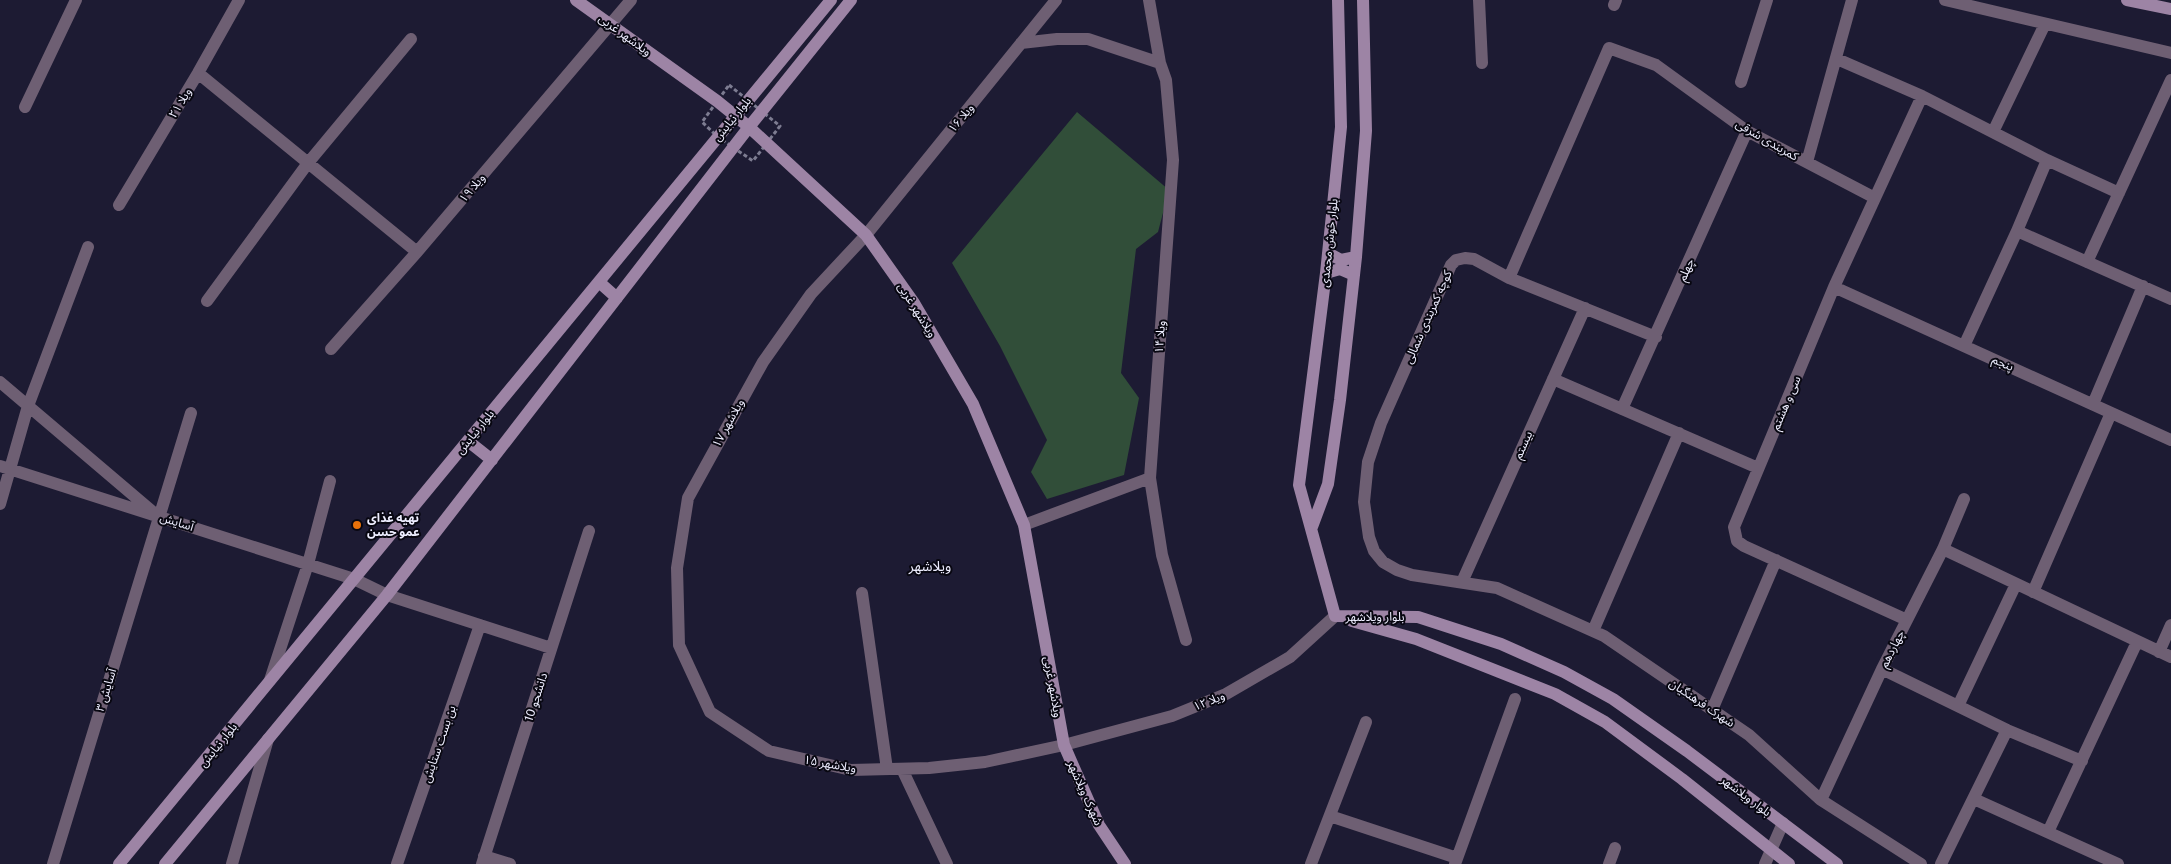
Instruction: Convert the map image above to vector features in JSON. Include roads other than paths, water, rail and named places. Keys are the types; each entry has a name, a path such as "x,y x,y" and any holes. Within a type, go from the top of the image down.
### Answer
{"street":[{"path":"25,107 76,0"},
{"name":"ویلا ۲۱","path":"119,205 239,0"},
{"name":"ویلاشهر غربی","path":"576,0 750,127 866,235 914,303 973,404 1024,524 1064,745"},
{"name":"۱۹ ویلا","path":"331,349 417,252 631,0"},
{"name":"بلوار نیایش","path":"120,864 831,0"},
{"name":"بلوار نیایش","path":"165,864 387,596 750,127 851,0"},
{"name":"۱۶ ویلا","path":"866,235 1056,0"},
{"name":"۱۴ ویلا","path":"1149,0 1160,63 1166,80 1173,160 1150,478 1162,555 1186,640"},
{"name":"بلوار خوش محمدی","path":"1312,527 1299,485 1326,273 1341,127 1338,0"},
{"path":"1335,616 1312,527 1328,484 1340,400 1356,258 1366,131 1363,0"},
{"path":"1479,0 1482,62"},
{"path":"1741,82 1767,0"},
{"name":"کمربندی شرقی","path":"1510,278 1609,48 1656,65 1747,131 1808,162 1852,0"},
{"path":"1945,0 2171,53"},
{"path":"2127,0 2171,10"},
{"path":"1993,132 2045,24"},
{"path":"207,301 308,163 411,39"},
{"path":"1021,43 1057,39 1088,39 1160,63"},
{"path":"1837,59 1922,96 2047,160 2119,193"},
{"path":"198,73 417,252"},
{"path":"2087,262 2171,80"},
{"name":"سی و هشتم","path":"1907,620 1744,546 1737,541 1735,535 1736,520 1834,287 1922,96"},
{"name":"چهلم","path":"1622,409 1747,131"},
{"path":"1964,346 2017,231 2047,160"},
{"path":"1808,162 1875,198"},
{"path":"2017,231 2171,298"},
{"name":"ویلاشهر ۱۷","path":"679,646 677,568 688,498 763,362 811,294 866,235"},
{"path":"0,504 5,468 88,247"},
{"path":"1328,253 1341,260 1356,258"},
{"name":"کوچه کمربندی شمالی","path":"1462,582 1397,570 1383,562 1378,556 1370,537 1364,502 1368,462 1381,423 1451,265 1456,260 1474,259 1510,278"},
{"path":"1326,273 1340,269 1354,275"},
{"path":"1510,278 1656,337"},
{"path":"599,282 617,298"},
{"path":"2093,404 2143,286"},
{"name":"پنجم","path":"1834,287 2171,440"},
{"name":"بیستم","path":"1462,582 1585,308"},
{"path":"1553,379 1758,468"},
{"path":"0,382 158,516"},
{"name":"۳ آسایش","path":"53,864 191,413"},
{"path":"2033,592 2111,413"},
{"path":"1593,631 1679,433"},
{"path":"468,440 492,460"},
{"name":"آسایش","path":"5,468 354,579 387,596 552,648"},
{"path":"1024,524 1150,478"},
{"path":"270,681 308,564 330,481"},
{"name":"چهاردهم","path":"1821,800 1882,669 1943,549 1964,499"},
{"name":"دانشجو 10","path":"483,860 589,531"},
{"path":"1943,549 2165,654 2171,625"},
{"path":"1712,710 1776,560"},
{"name":"شهرک فرهنگیان","path":"1462,582 1497,588 1604,636 1749,735 1821,800 1921,864"},
{"path":"1958,706 2016,584"},
{"path":"862,594 887,769"},
{"name":"ویلا ۱۲","path":"1064,745 1172,716 1226,694 1290,657 1335,616"},
{"name":"بلوار ویلاشهر","path":"1335,616 1418,617 1501,644 1564,672 1613,699 1687,751 1836,864"},
{"name":"بلوار ویلاشهر","path":"1335,616 1416,639 1555,694 1604,722 1682,779 1789,864"},
{"name":"بن بست ستایش","path":"397,864 480,625"},
{"path":"2048,832 2137,642"},
{"name":"ویلاشهر ۱۵","path":"679,646 710,712 769,751 851,770 986,762 1064,745"},
{"path":"1882,669 2007,730 2082,761"},
{"path":"1330,816 1456,861 1515,699"},
{"path":"1311,864 1366,722"},
{"path":"1941,864 2007,730"},
{"path":"232,864 269,738"},
{"name":"شهرک ویلاشهر","path":"1064,745 1099,826 1125,864"},
{"path":"902,768 947,864"},
{"path":"1974,799 2110,862"},
{"path":"1765,864 1783,823"},
{"path":"1609,864 1615,848"},
{"path":"483,860 510,864"}],"place":[{"name":"تهیه غذای عمو حسن","path":"357,525"}],"district":[{"name":"ویلاشهر","path":"930,566"}]}
